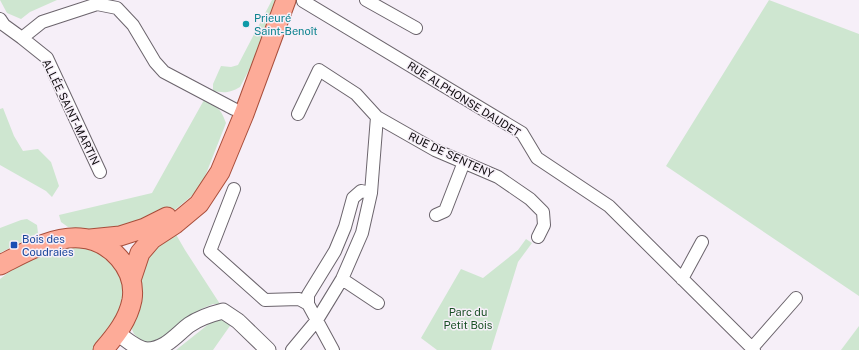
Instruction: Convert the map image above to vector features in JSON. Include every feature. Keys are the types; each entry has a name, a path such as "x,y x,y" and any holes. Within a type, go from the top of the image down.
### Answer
{"main road":[{"path":"0,265 42,245 54,241 120,236 145,228 172,214 194,195 208,170 234,108 289,6"},
{"path":"131,280 140,253 152,239 175,224 199,204 220,172 289,6"},
{"path":"90,239 118,255 127,268 131,280 132,299 123,325 104,350"}],"street":[{"path":"366,0 416,28"},
{"path":"22,38 42,22 97,4 118,8 133,25 155,62 164,72 234,108"},
{"name":"RUE ALPHONSE DAUDET","path":"289,6 522,133 537,158 609,206 753,349 796,298"},
{"name":"ALLÉE SAINT-MARTIN","path":"0,19 4,25 47,58 100,172"},
{"name":"RUE DE SENTENY","path":"298,114 318,70 356,94 377,117 435,150 498,177 530,199 543,212 544,225 538,237"},
{"path":"292,350 317,320 342,279 362,233 371,193 377,117"},
{"path":"436,215 445,211 464,162"},
{"path":"234,189 210,251 265,300 299,299 308,304"},
{"path":"334,350 308,304 308,296 335,251 345,227 353,198 361,192 371,193"},
{"path":"682,278 702,242"},
{"path":"342,279 378,303"},
{"path":"118,333 137,347 146,350 155,349 173,340 189,325 203,317 223,311 238,321 268,350"}],"green space":[{"path":"0,0 57,0 30,12 21,19 7,13"},
{"path":"272,0 281,0 267,36 240,87 227,92 213,91 213,84 221,66 231,67 238,65"},
{"path":"769,0 859,34 859,296 666,166"},
{"path":"204,100 218,109 226,123 204,179 194,194 171,213 100,232 68,227 61,222 59,215 152,193"},
{"path":"3,108 14,136 23,151 38,149 51,162 59,186 52,197 46,191 0,165 0,109"},
{"path":"27,219 37,225 38,233 0,253 0,228"},
{"path":"174,231 220,304 213,304 201,309 157,343 144,344 134,334 131,327 140,284 144,254"},
{"name":"Parc du Petit Bois","path":"526,239 532,243 518,262 491,350 437,350 421,338 461,269 483,278 518,250"},
{"path":"86,245 108,256 121,274 124,295 116,321 94,350 0,350 0,279 18,265 50,250"},
{"path":"222,318 232,323 213,350 176,350 210,323"},
{"path":"859,326 859,350 841,350"}],"place":[{"name":"Prieuré Saint-Benoît","path":"246,24"},
{"name":"Bois des Coudraies","path":"14,245"}]}
